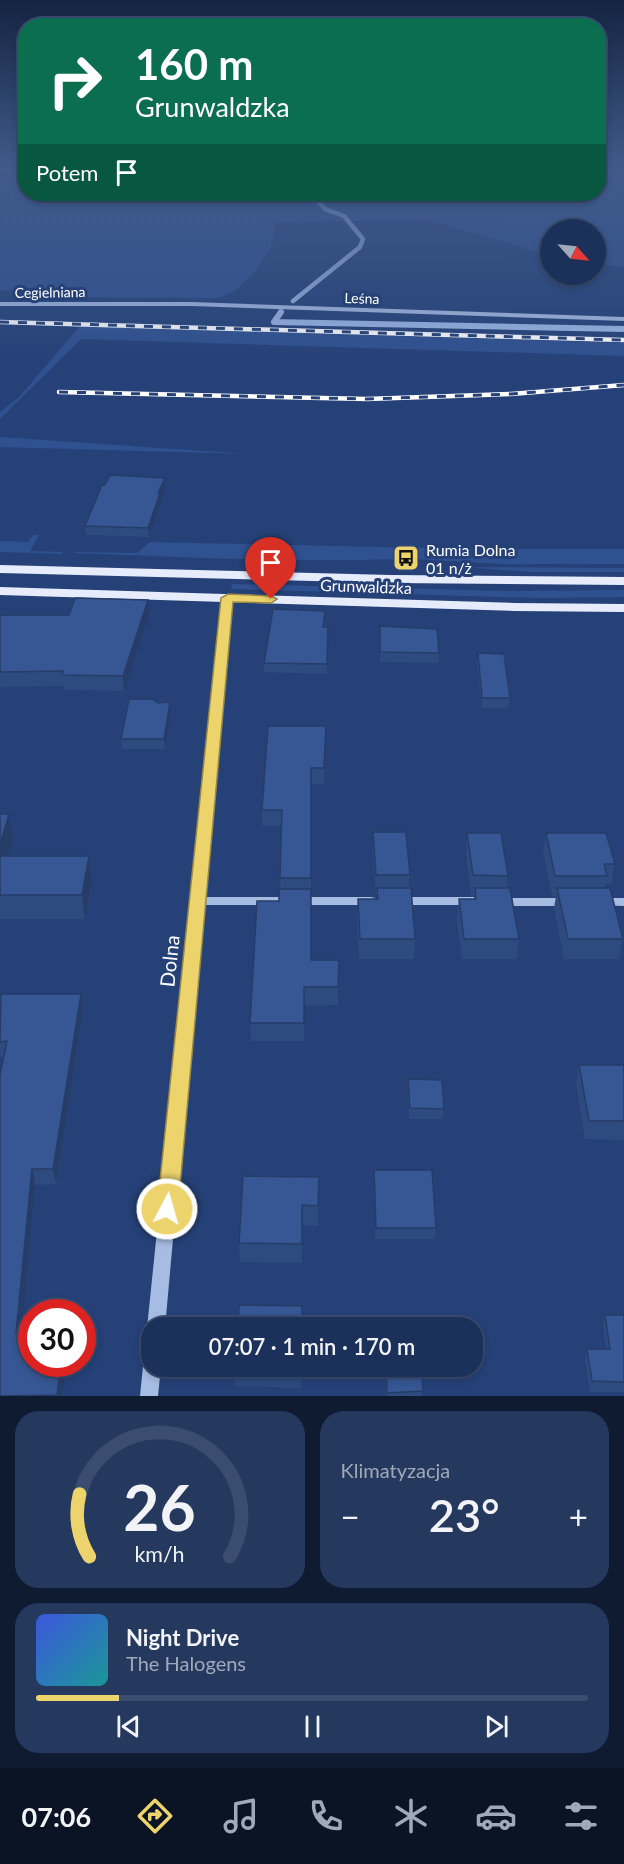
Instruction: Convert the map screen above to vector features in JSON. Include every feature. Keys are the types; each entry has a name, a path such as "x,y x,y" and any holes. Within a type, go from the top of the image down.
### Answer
{"main road":[{"name":"Grunwaldzka","path":"0,569 391,579 624,581"},
{"name":"Grunwaldzka","path":"0,591 624,608"}],"street":[{"name":"Cegielniana","path":"0,304 100,303"},
{"name":"Leśna","path":"100,303 192,304 624,319"},
{"name":"Dolna","path":"157,1317 228,598"},
{"path":"198,901 624,902"},
{"path":"149,1396 151,1377"}],"shaded area":[{"path":"0,234 274,234 271,247 260,265 241,285 219,298 51,297 18,290 0,291"},
{"path":"477,234 540,234 540,252"},
{"path":"606,234 624,234 624,267 606,265"},
{"path":"80,326 624,343 624,356 81,339 0,419 0,412 19,397"},
{"path":"0,437 248,454 0,447"},
{"path":"33,535 39,535 30,551 63,552 62,554 0,552 0,541 28,542"},
{"path":"150,542 474,549 624,549 624,564 503,564 412,559 412,557 276,560 74,553 137,553"},
{"path":"462,567 624,568 624,572 531,572"},
{"path":"232,584 505,591 624,590 624,597 539,598 231,589"}],"building":[{"path":"110,475 165,478 148,528 85,526 102,485 105,485"},
{"path":"75,598 148,600 123,676 62,675 63,671 0,672 0,615 69,615"},
{"path":"273,609 325,611 323,627 328,627 327,664 264,663"},
{"path":"380,626 437,629 439,653 380,652"},
{"path":"478,653 504,654 510,698 482,698"},
{"path":"129,699 152,699 158,703 170,702 164,739 121,739"},
{"path":"268,726 326,726 324,768 311,768 311,878 280,878 282,810 262,810"},
{"path":"0,814 9,814 0,845"},
{"path":"373,832 406,832 410,875 376,875"},
{"path":"467,833 501,833 508,876 473,875"},
{"path":"546,833 606,833 615,864 604,864 607,876 555,876"},
{"path":"0,856 89,856 82,895 0,895"},
{"path":"377,888 411,888 415,939 360,939 358,899 378,899"},
{"path":"475,888 510,888 519,939 464,939 459,899 476,899"},
{"path":"557,888 610,888 623,939 568,939"},
{"path":"279,889 311,889 311,960 339,960 338,987 304,987 304,1023 250,1023 257,901 279,901"},
{"path":"1,994 81,994 53,1169 32,1169 18,1299 16,1333 18,1333 18,1377 59,1377 57,1395 0,1396 0,1075 7,1041 0,1042"},
{"path":"579,1065 624,1065 624,1121 589,1121"},
{"path":"408,1079 442,1080 444,1109 410,1108"},
{"path":"374,1170 432,1170 436,1228 376,1228"},
{"path":"243,1176 319,1177 318,1206 302,1205 302,1244 239,1243"},
{"path":"239,1305 302,1306 302,1317 238,1317"},
{"path":"605,1315 624,1315 624,1382 592,1381 587,1349 610,1349"},
{"path":"386,1377 422,1377 423,1391 387,1393"}],"waterway":[{"path":"293,301 360,247 363,239 359,234"},
{"path":"281,312 274,322 624,329"}],"railway":[{"path":"0,322 624,340"},
{"path":"59,392 367,399 511,394 624,385"}],"place":[{"name":"Rumia Dolna 01 n/ż","path":"406,558"}],"route":[{"path":"167,1209 228,598 271,599"}]}
